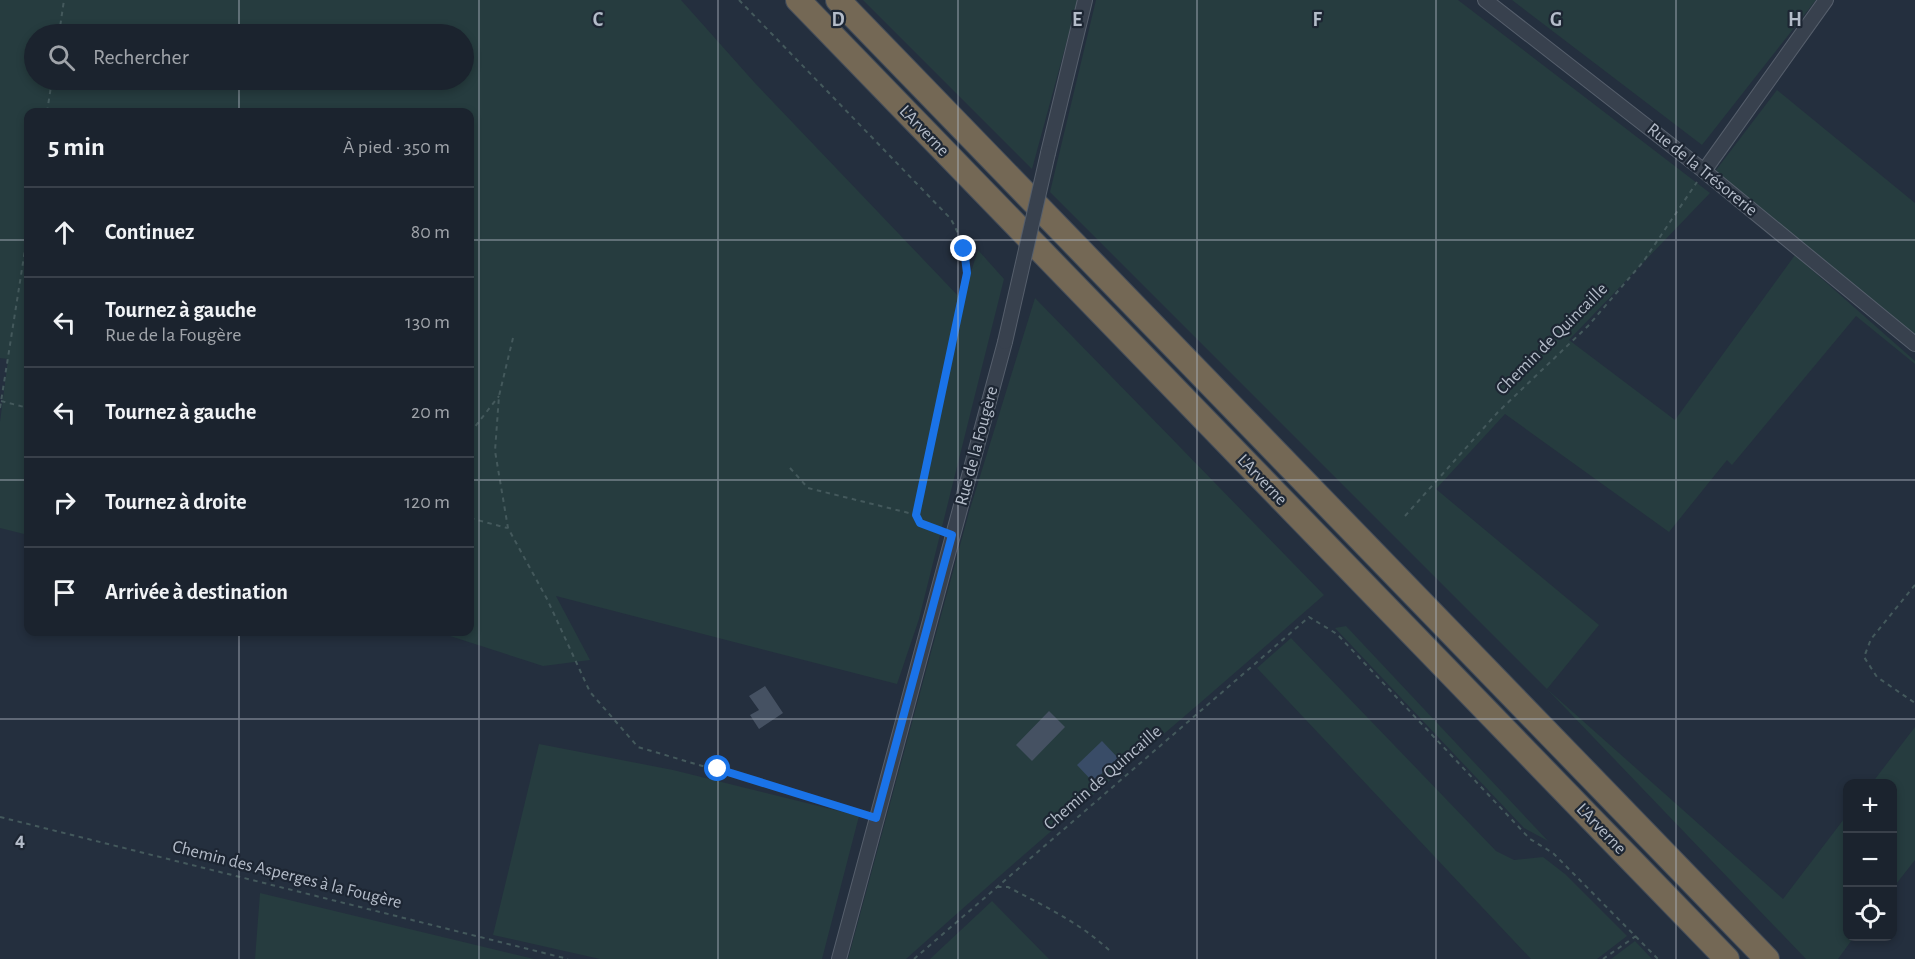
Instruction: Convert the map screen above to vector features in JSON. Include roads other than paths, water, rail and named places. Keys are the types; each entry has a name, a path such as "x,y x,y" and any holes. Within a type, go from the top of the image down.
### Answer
{"highway":[{"name":"L'Arverne","path":"798,0 1727,959"},
{"name":"L'Arverne","path":"838,0 1767,959"}],"street":[{"name":"Rue de la Fougère","path":"839,959 1005,342 1085,0"},
{"name":"Rue de la Trésorerie","path":"1485,0 1704,171 1915,344"},
{"path":"1704,171 1826,0"}],"water":[{"path":"1102,741 1118,758 1093,782 1077,765"}]}
